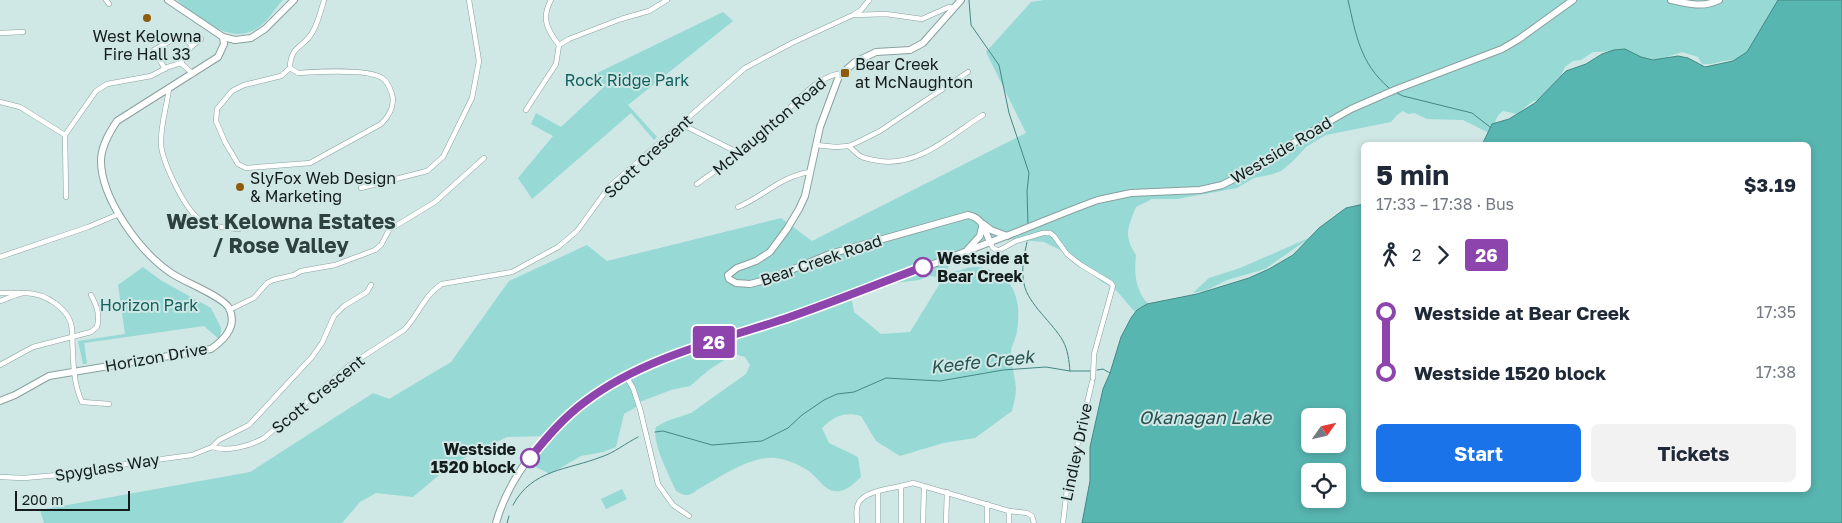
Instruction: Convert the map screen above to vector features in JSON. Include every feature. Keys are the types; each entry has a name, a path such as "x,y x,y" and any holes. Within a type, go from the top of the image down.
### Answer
{"street":[{"path":"168,0 224,37 235,40 251,38 265,29 294,0"},
{"path":"290,68 298,73 326,71 364,73 382,77 390,88 394,102 389,116 381,124 310,163 246,168 238,164 225,142 216,121 217,109 232,90 244,85 281,76 290,68 290,58 296,48 312,34 324,0"},
{"path":"361,188 427,171 443,157 472,98 479,61 469,0"},
{"path":"526,110 556,64 559,45 546,22 545,10 551,0"},
{"path":"559,45 568,39 621,19 649,11 667,0"},
{"name":"Scott Crescent","path":"212,447 221,450 256,442 264,438 350,365 404,330 435,288 442,284 512,272 558,247 577,231 609,187 731,79 754,62 853,15 861,10 869,0"},
{"name":"Bear Creek Road","path":"961,0 923,43 910,50 876,52 855,62 839,76 820,126 805,196 787,229 770,252 756,261 737,268 728,275 736,283 750,284 769,279 830,254 968,215 976,217 982,223"},
{"name":"Westside Road","path":"496,523 504,499 514,482 528,460 548,436 585,402 626,376 649,365 802,313 1077,208 1115,196 1132,193 1200,190 1222,185 1242,175 1316,128 1351,109 1397,89 1502,49 1520,39 1573,0"},
{"path":"1671,0 1692,5 1719,0"},
{"path":"853,15 886,14 922,19 950,7 954,8"},
{"path":"0,33 23,32"},
{"path":"165,69 154,50 179,36 184,37 192,46"},
{"path":"224,37 224,44 218,57 117,121 104,145 102,160 104,180 119,214 144,249 156,262 185,282 223,301 229,310 254,298 267,283 273,280 294,275 301,271 335,265 375,250 381,245 389,230 435,202 484,158"},
{"path":"66,197 65,135 90,98 102,87 113,82 151,76 181,64 186,53 201,39"},
{"path":"181,64 193,74"},
{"path":"816,145 849,146 880,132 968,72"},
{"name":"McNaughton Road","path":"697,184 771,128 801,96 830,75 843,73"},
{"path":"169,88 161,145 170,175 192,211 200,220 210,224 240,229"},
{"path":"0,102 20,107 65,135"},
{"path":"849,146 861,156 873,160 894,162 905,160 928,151 983,115"},
{"path":"681,124 739,153"},
{"path":"738,207 787,178 810,172"},
{"path":"0,257 88,227 119,214"},
{"path":"982,223 991,230 1007,236"},
{"path":"982,223 990,242"},
{"path":"964,252 980,236 982,223"},
{"name":"Lindley Drive","path":"990,242 993,248 998,251 1016,241 1050,233 1068,254 1081,265 1113,286 1094,354 1092,380 1067,489 1063,523"},
{"path":"212,447 219,440 249,425 312,357 322,343 334,316 344,306 367,292 371,285"},
{"path":"0,301 24,292"},
{"path":"0,293 24,292 47,297 58,305 67,317 72,329 75,372 82,402 109,404"},
{"path":"0,365 34,347 91,332 98,327 99,319 91,295"},
{"name":"Horizon Drive","path":"0,401 15,396 49,376 212,349 228,335 231,326 229,310"},
{"path":"626,376 633,388 640,409 658,484 673,505 689,516"},
{"name":"Spyglass Way","path":"0,477 24,478 81,473 126,464 192,455 212,447"},
{"path":"857,523 857,509 864,497 913,483 1009,511 1027,513 1032,516 1034,523"},
{"path":"901,486 901,523"},
{"path":"923,523 924,486"},
{"path":"878,492 878,523"},
{"path":"946,523 947,492"},
{"path":"987,504 987,523"},
{"path":"1009,511 1009,523"}],"green space":[{"path":"177,0 283,0 259,27 248,33 237,34 215,28"},
{"path":"1044,0 1786,0 1755,51 1736,61 1727,60 1702,64 1698,57 1682,52 1658,60 1641,58 1626,51 1593,52 1581,60 1573,61 1565,67 1560,78 1540,100 1533,101 1517,114 1503,111 1500,113 1495,121 1493,135 1463,120 1427,119 1414,113 1408,114 1403,111 1391,122 1326,135 1306,147 1281,171 1254,178 1237,188 1177,199 1152,199 1136,207 1128,231 1129,242 1136,255 1135,275 1138,287 1148,304 1135,312 1115,289 1102,282 1062,251 1044,242 996,238 979,241 951,262 946,272 975,267 987,269 1005,279 1015,293 1018,321 1011,353 1016,388 1012,411 975,438 943,443 900,456 876,441 861,416 849,414 839,416 822,428 829,443 858,457 861,477 848,488 839,491 834,491 824,486 812,473 800,466 788,461 766,458 745,464 724,474 692,494 684,495 676,491 656,441 656,427 691,413 746,374 750,365 745,357 734,354 710,369 690,386 671,390 637,403 636,407 624,414 616,447 603,452 581,456 550,474 526,462 547,436 507,437 452,464 413,497 376,493 360,502 342,523 44,523 40,510 250,472 373,393 389,399 451,362 509,281 587,245 607,261 781,218 812,241 1026,133 986,52 1031,2","holes":["930,276 937,277 939,285 910,332 881,334 854,312 851,296 863,287 919,280"]},
{"name":"Rock Ridge Park","path":"723,12 733,21 628,105 657,137 654,140 631,113 532,199 518,178 553,136 531,124 536,113 561,127 606,85 591,76"},
{"path":"1311,237 1265,269 1227,280 1207,290 1193,293 1209,278 1240,268"},
{"name":"Horizon Park","path":"143,267 162,281 211,308 221,328 220,340 204,326 84,343 87,364 83,364 78,341 125,334 118,285"},
{"path":"622,489 627,499 606,509 601,499"}],"water":[{"name":"Okanagan Lake","path":"1778,0 1842,0 1842,523 1082,523 1090,481 1090,447 1103,389 1121,337 1137,310 1147,304 1197,294 1249,278 1269,269 1293,255 1319,228 1346,208 1361,205 1361,492 1811,492 1811,142 1483,142 1492,124 1509,119 1535,103 1566,71 1586,64 1602,54 1625,49 1641,57 1653,60 1678,56 1688,58 1705,67 1733,61 1747,52"}],"waterway":[{"path":"969,0 971,25 999,65 1009,113 1029,173 1027,191 1028,224"},
{"path":"1348,0 1357,37 1365,58 1371,69 1389,88"},
{"path":"1397,93 1472,113 1490,127"},
{"path":"1027,242 1023,268 1026,291 1035,306 1063,341 1070,371"},
{"name":"Keefe Creek","path":"655,432 663,431 712,445 762,441 788,428 802,415 824,400 837,394 854,392 886,378 940,381 1003,370 1046,367 1070,371 1090,371"},
{"name":"Keefe Creek","path":"1097,370 1103,369 1110,373"},
{"name":"Keefe Creek","path":"513,505 521,493 540,477 606,455 638,437"},
{"name":"Keefe Creek","path":"507,523 509,516"}],"bus line":[{"name":"26","path":"530,458 567,417 600,391 631,373 695,348 802,313 923,267"}],"place":[{"name":"West Kelowna Fire Hall 33","path":"147,18"},
{"name":"Bear Creek at McNaughton","path":"845,73"},
{"name":"SlyFox Web Design & Marketing","path":"240,187"},
{"name":"Westside at Bear Creek","path":"923,267"},
{"name":"Westside 1520 block","path":"530,458"}],"district":[{"name":"West Kelowna Estates / Rose Valley","path":"281,233"}]}
